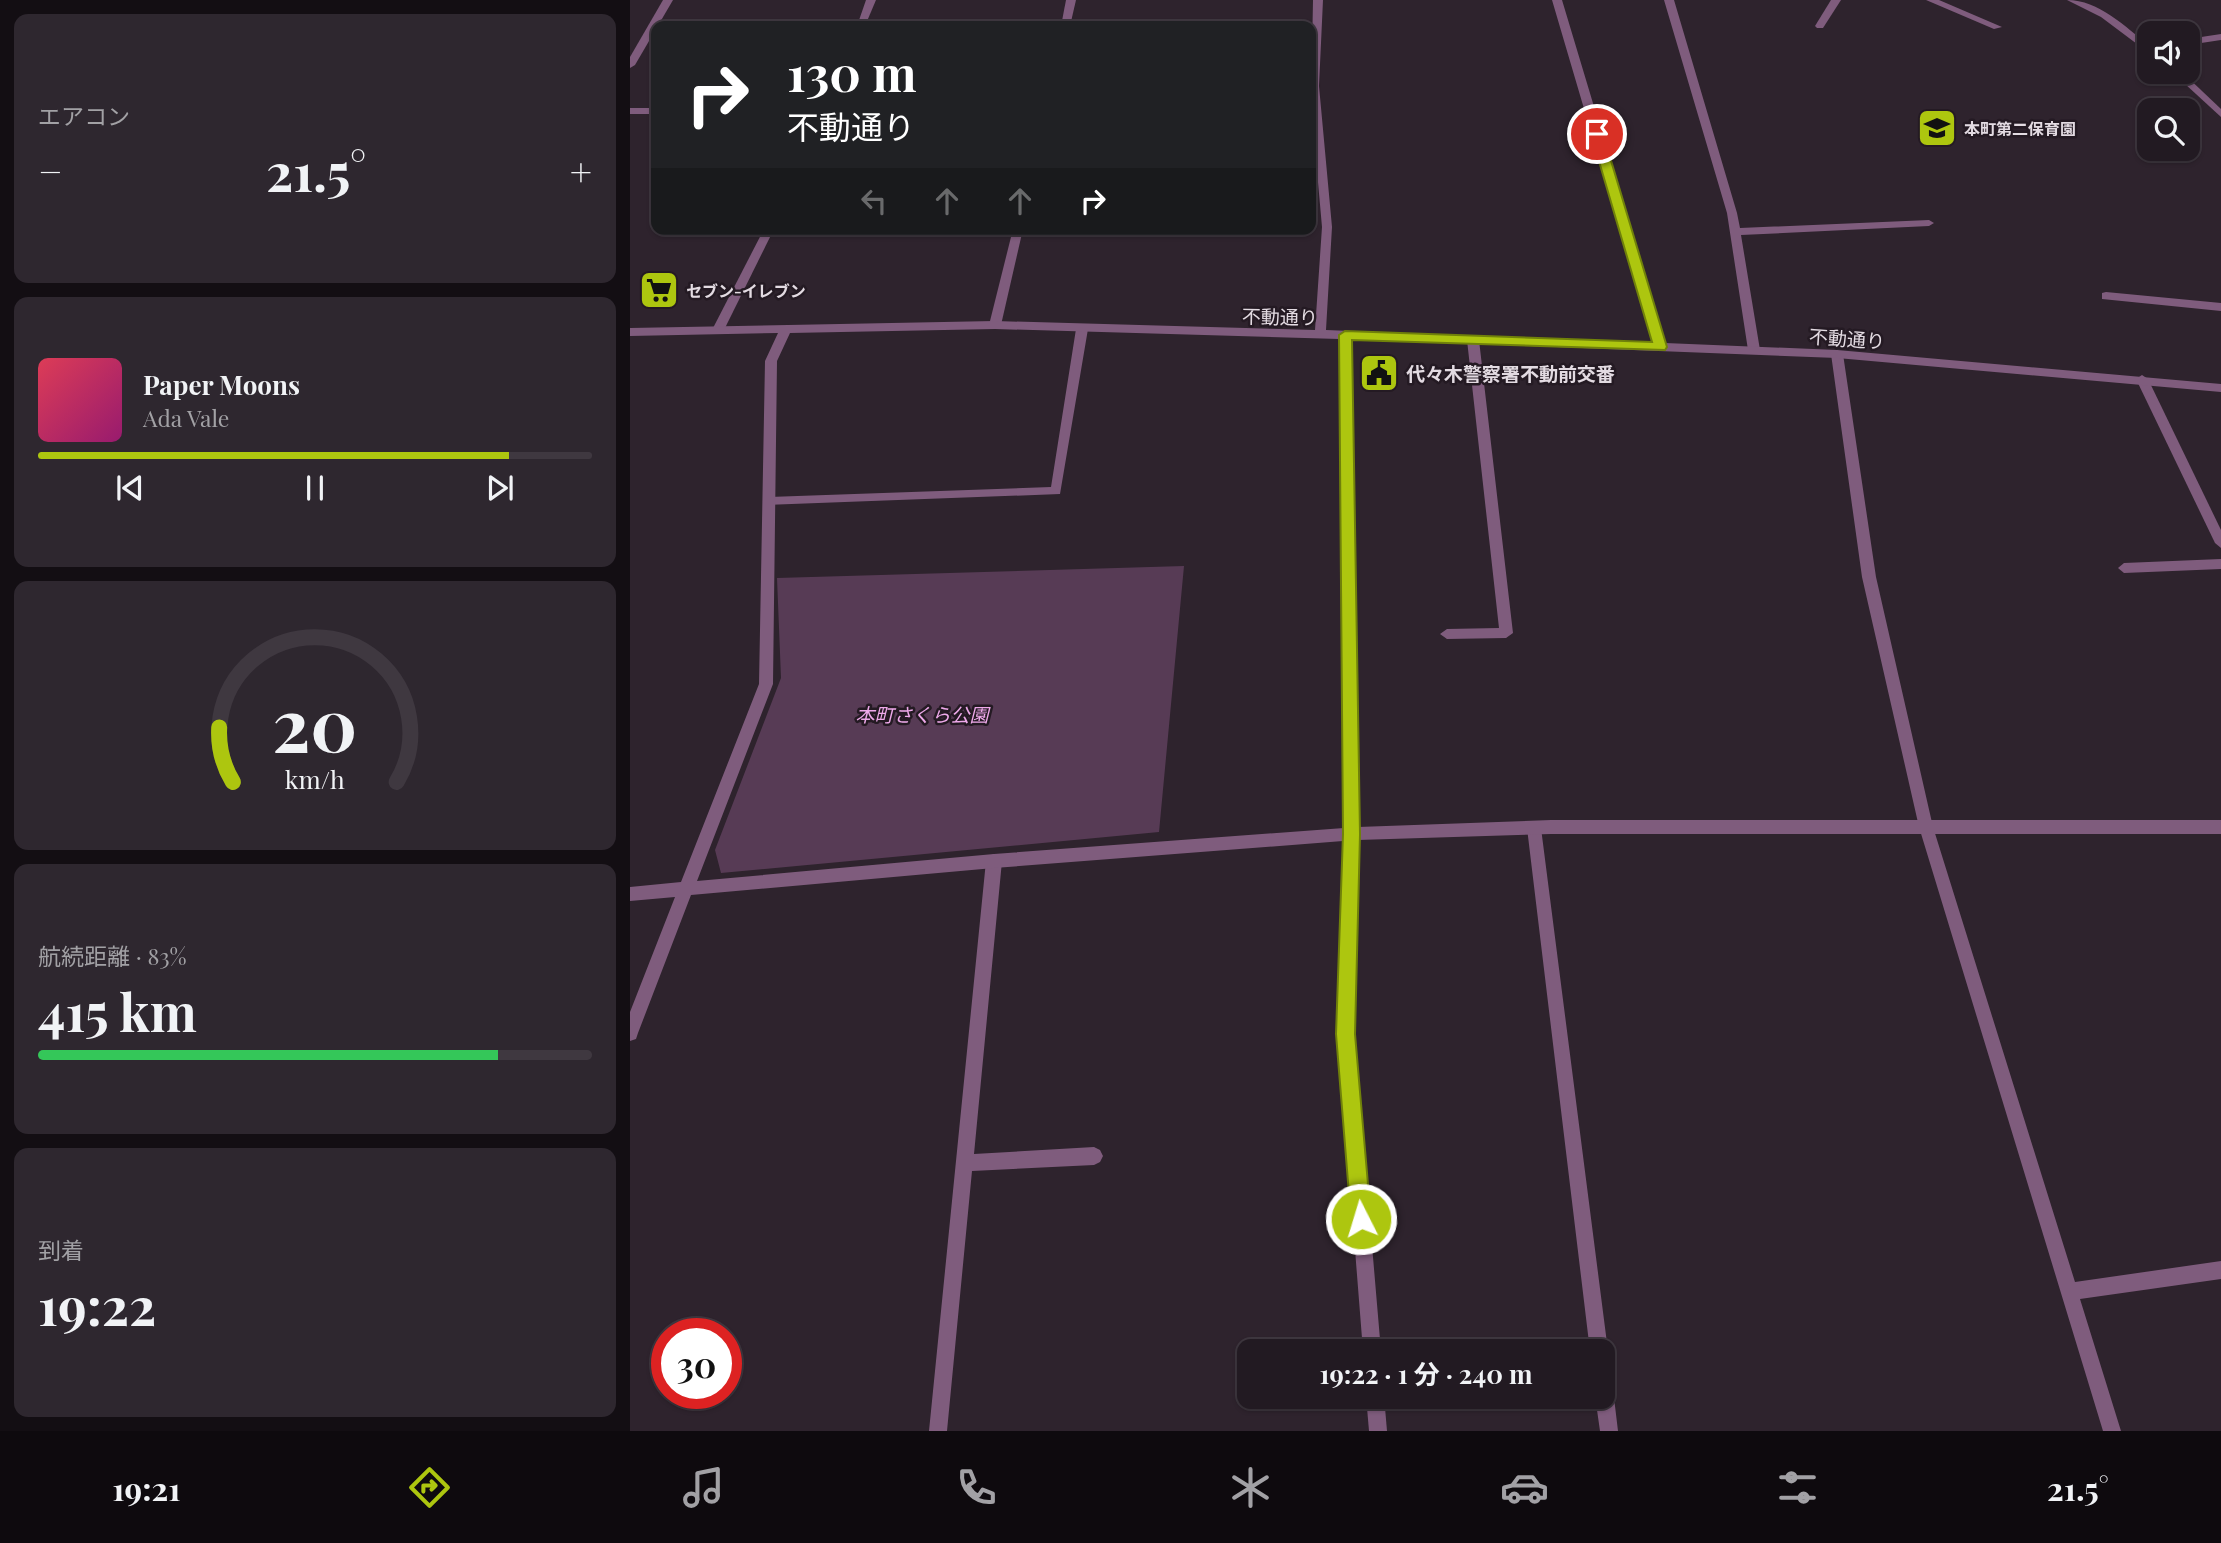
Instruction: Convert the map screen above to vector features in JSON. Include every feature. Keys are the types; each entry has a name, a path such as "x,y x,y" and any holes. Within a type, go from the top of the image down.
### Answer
{"street":[{"path":"656,21 668,0"},
{"path":"863,21 871,0"},
{"path":"1066,21 1071,0"},
{"path":"1316,43 1318,0"},
{"path":"1558,0 1660,347"},
{"path":"1669,0 1732,213 1754,350"},
{"path":"1821,26 1836,0"},
{"path":"1931,0 1997,27"},
{"path":"2073,0 2104,15 2137,40"},
{"path":"630,65 651,29"},
{"path":"2200,40 2221,37"},
{"path":"2190,84 2221,114"},
{"path":"1316,108 1327,227 1320,334"},
{"path":"630,111 651,111"},
{"path":"1735,232 1929,223"},
{"path":"718,330 766,235"},
{"path":"995,325 1017,235"},
{"path":"2106,296 2221,307"},
{"name":"不動通り","path":"630,332 995,325 1320,334 1837,354 2221,388"},
{"path":"630,1032 766,684 771,361 786,329"},
{"path":"769,502 1056,491 1082,329"},
{"path":"1345,335 1351,834 1346,1034 1370,1339"},
{"path":"1447,634 1506,634 1473,340"},
{"path":"1837,354 1869,577 1926,827 2112,1431"},
{"path":"2142,379 2221,543"},
{"path":"2124,568 2221,564"},
{"path":"630,894 994,861 1351,834 1534,828 2221,827"},
{"path":"1534,828 1598,1339"},
{"path":"938,1431 994,861"},
{"path":"964,1163 1094,1156"},
{"path":"2069,1292 2221,1270"},
{"path":"1376,1409 1378,1431"},
{"path":"1606,1409 1609,1431"}],"green space":[{"name":"本町さくら公園","path":"1184,566 1159,832 721,873 715,850 781,678 777,578"}],"place":[{"name":"本町第二保育園","path":"1937,128"},
{"name":"セブン-イレブン","path":"659,290"},
{"name":"代々木警察署不動前交番","path":"1379,373"}],"route":[{"path":"1361,1219 1346,1034 1351,834 1345,335 1660,347 1597,134"}]}
